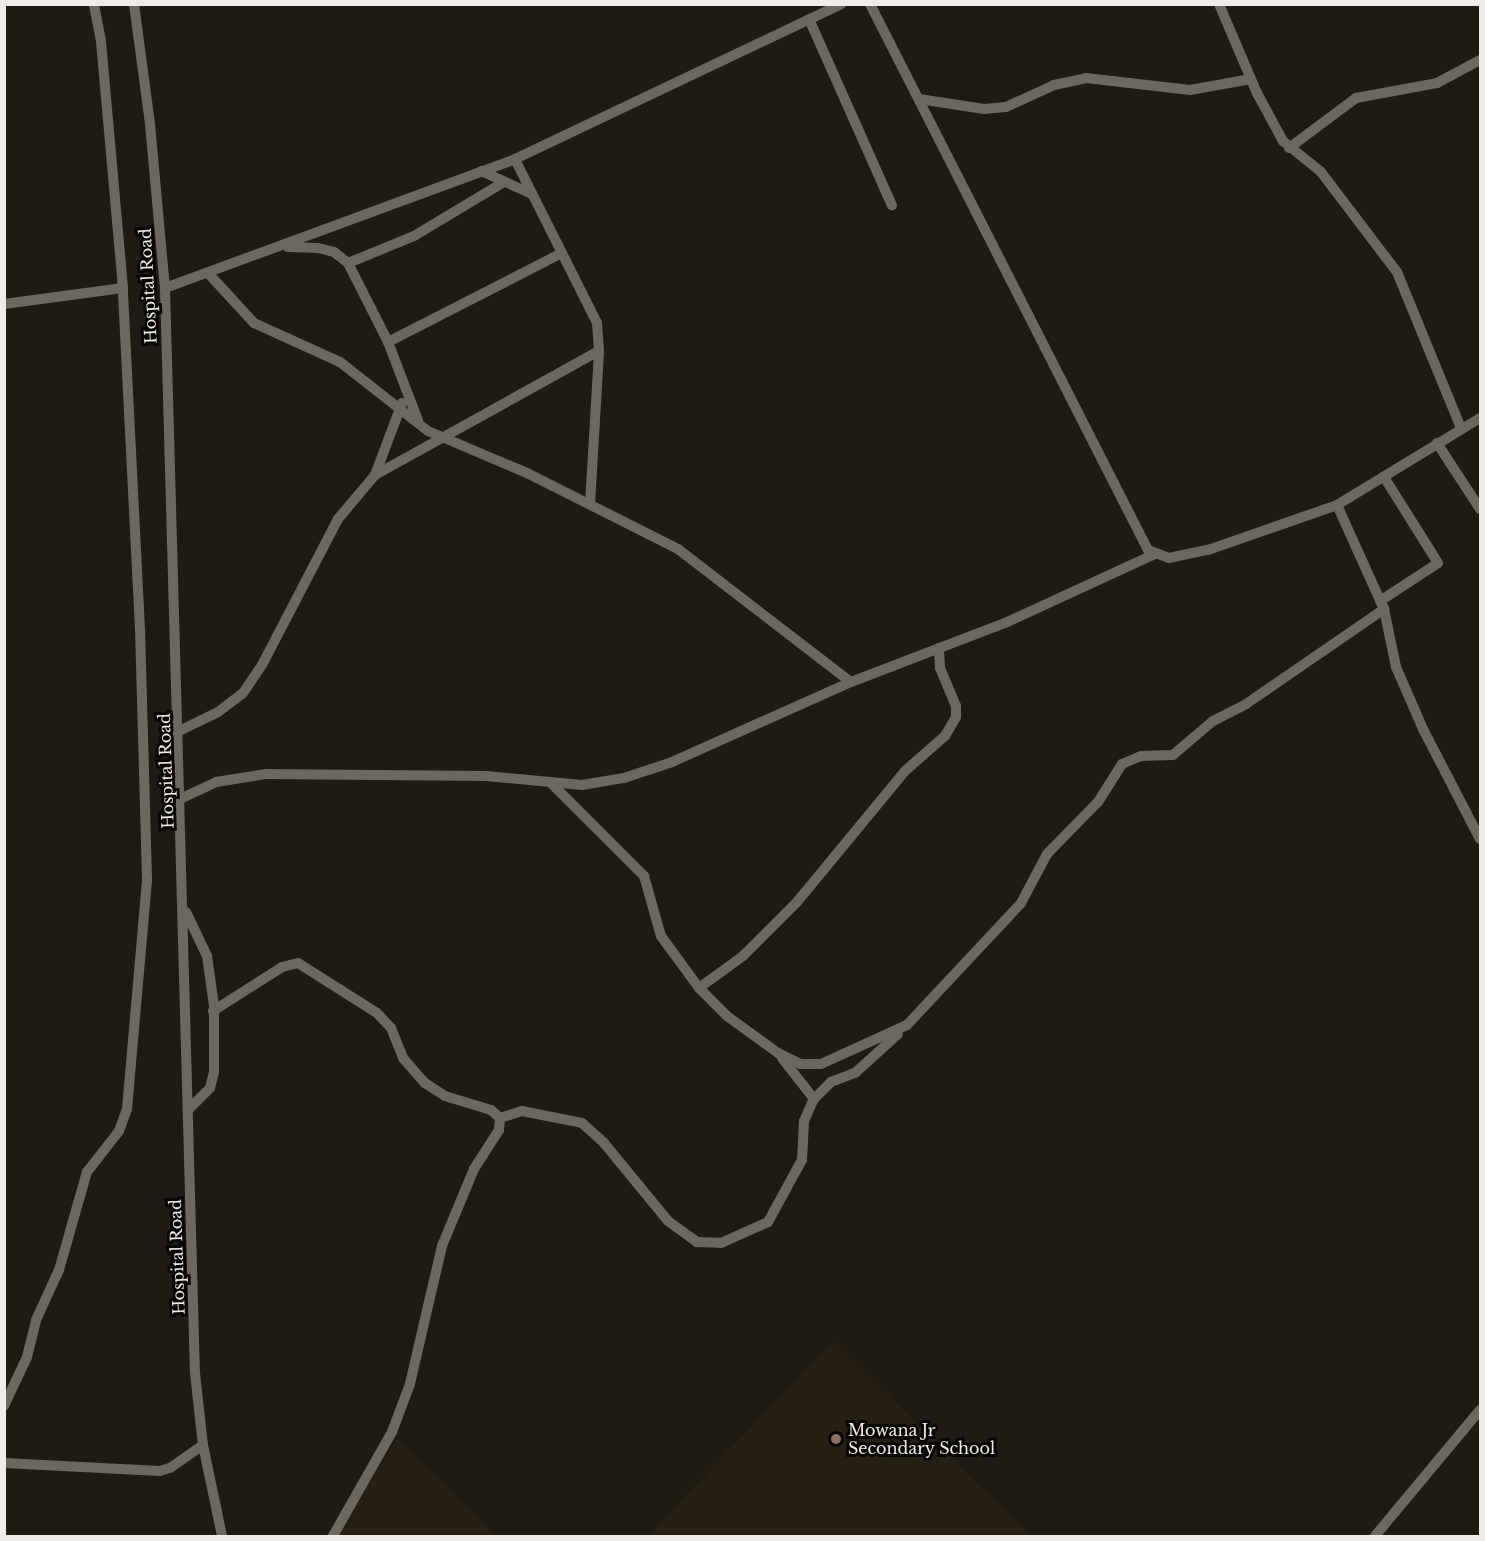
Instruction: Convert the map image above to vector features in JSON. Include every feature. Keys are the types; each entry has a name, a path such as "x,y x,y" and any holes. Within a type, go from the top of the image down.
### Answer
{"street":[{"path":"4,1406 27,1358 36,1320 56,1279 87,1172 119,1131 127,1109 147,879 140,629 123,288 101,41 93,4"},
{"name":"Hospital Road","path":"134,4 150,124 165,288 182,798 195,1373 203,1445 222,1536"},
{"path":"165,288 282,247 515,159 841,4"},
{"path":"870,4 1142,543 1155,554 1169,558 1208,550 1337,505 1480,418"},
{"path":"1219,4 1272,124 1289,148 1321,172 1396,272 1461,428"},
{"path":"808,19 892,205"},
{"path":"1289,148 1356,98 1437,83 1480,60"},
{"path":"919,99 984,109 1006,107 1054,85 1086,78 1190,90 1251,79"},
{"path":"515,159 597,324 599,351 590,504"},
{"path":"481,171 532,194"},
{"path":"348,263 414,236 504,182"},
{"path":"282,247 318,248 334,252 348,263 388,342 421,424"},
{"path":"388,342 562,253"},
{"path":"208,273 238,311 254,323 340,363 421,424 590,504 678,549 851,681"},
{"path":"4,304 123,288"},
{"path":"375,475 599,351"},
{"path":"179,731 218,712 243,693 267,656 338,519 375,475 406,391"},
{"path":"1437,443 1480,509"},
{"path":"500,1118 522,1111 582,1123 604,1143 668,1221 692,1239 712,1244 757,1229 776,1212 802,1160 804,1121 814,1099 831,1082 855,1074 907,1025 1021,903 1047,854 1098,802 1122,764 1141,756 1173,755 1213,721 1246,704 1438,563 1384,477"},
{"path":"1337,505 1382,605 1396,668 1456,797 1480,838"},
{"path":"182,798 216,782 266,774 486,776 582,785 624,778 672,762 851,681 939,648 1155,554"},
{"path":"699,988 743,956 797,902 835,861 905,771 945,736 956,717 956,706 940,668 939,648"},
{"path":"551,783 644,876 661,936 699,988 727,1016 778,1053 801,1064 821,1064 907,1025"},
{"path":"184,909 207,956 213,1011 214,1072 210,1088 188,1110"},
{"path":"213,1011 282,967 298,963 312,968 377,1013 391,1028 403,1058 425,1083 445,1096 491,1110 500,1118"},
{"path":"778,1053 814,1099"},
{"path":"333,1536 392,1432 410,1384 442,1246 474,1169 499,1130 500,1118"},
{"path":"1375,1536 1480,1410"},
{"path":"4,1463 160,1471 170,1468 203,1445"}],"shaded area":[{"name":"Mowana Jr Secondary School","path":"833,1341 1031,1536 647,1536"},
{"path":"398,1438 497,1536 337,1536"}],"place":[{"name":"Mowana Jr Secondary School","path":"836,1439"}]}
